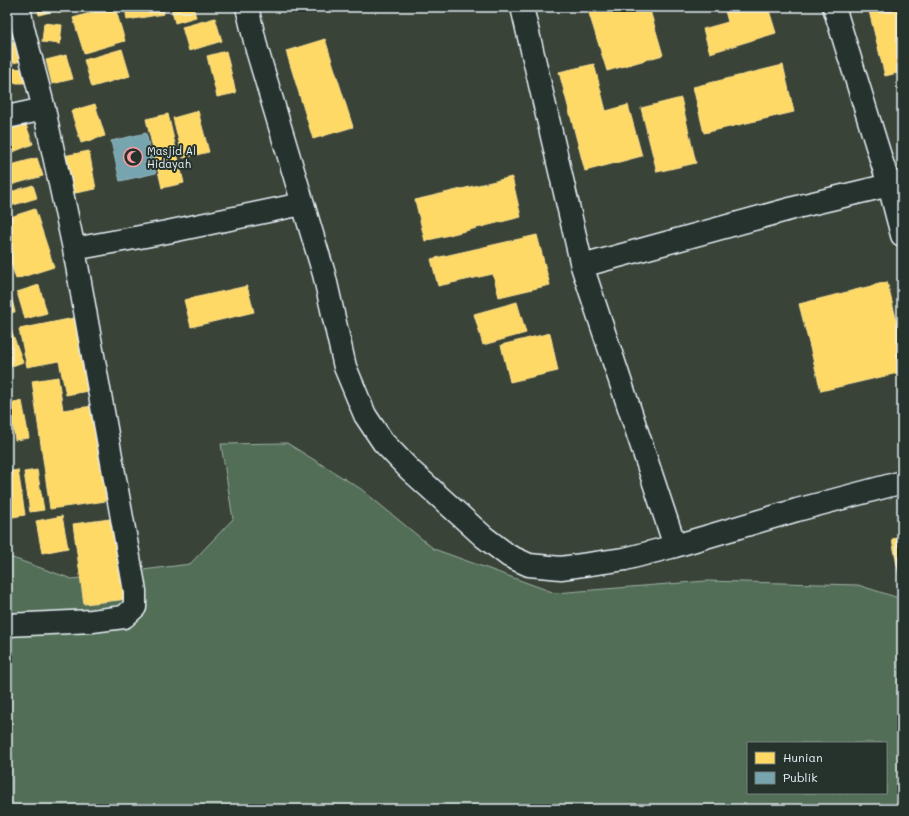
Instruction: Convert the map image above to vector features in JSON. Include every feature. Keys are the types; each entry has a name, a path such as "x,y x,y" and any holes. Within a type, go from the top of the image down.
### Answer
{"street":[{"path":"7,625 92,621 124,617 135,606 135,591 74,248 44,109 19,7"},
{"path":"247,7 257,50 324,274 345,368 365,415 383,442 410,470 484,537 509,556 529,566 561,568 625,559 902,482"},
{"path":"522,7 582,266 674,546"},
{"path":"834,7 895,183 902,235"},
{"path":"7,117 44,109"},
{"path":"582,266 801,206 895,183"},
{"path":"74,248 167,232 302,204"}],"green space":[{"path":"287,443 361,489 434,549 555,593 706,581 858,585 902,599 902,809 7,809 7,556 72,579 190,564 233,519 221,444"}],"building: Hunian":[{"path":"7,7 9,7 11,15 7,16"},
{"path":"37,7 56,7 57,10 39,15"},
{"path":"58,7 77,7 60,13"},
{"path":"80,7 94,7 81,11"},
{"path":"110,7 115,7 125,41 84,53 73,18"},
{"path":"125,7 163,7 164,14 127,20"},
{"path":"171,7 193,7 196,17 175,23"},
{"path":"587,7 649,7 663,55 607,71"},
{"path":"724,7 768,7 776,33 710,53 703,29 728,22"},
{"path":"868,7 902,7 902,72 885,76"},
{"path":"215,18 222,41 189,51 182,27"},
{"path":"11,21 15,38 7,39 7,22"},
{"path":"44,23 62,25 60,44 42,42"},
{"path":"24,39 28,60 7,64 7,43"},
{"path":"325,39 353,127 313,139 286,51"},
{"path":"122,49 130,76 92,87 84,60"},
{"path":"226,51 236,93 217,97 207,56"},
{"path":"66,55 73,79 52,84 46,60"},
{"path":"594,64 606,111 628,105 642,156 585,171 559,72"},
{"path":"783,65 794,112 704,133 693,87"},
{"path":"7,68 27,69 27,83 7,83"},
{"path":"681,98 696,163 657,172 641,108"},
{"path":"95,104 105,136 81,143 71,111"},
{"path":"198,111 209,152 183,158 173,118"},
{"path":"168,114 184,183 162,188 146,119"},
{"path":"23,117 33,144 13,152 7,134 7,122"},
{"path":"89,151 96,189 65,195 58,157"},
{"path":"37,158 43,176 7,186 7,166"},
{"path":"512,177 521,217 425,241 415,200"},
{"path":"33,185 37,198 7,207 7,193"},
{"path":"35,209 54,267 16,279 7,252 7,218"},
{"path":"537,235 550,285 499,297 493,274 438,286 431,259"},
{"path":"887,282 902,342 902,372 821,391 799,304"},
{"path":"39,285 47,313 25,319 17,292"},
{"path":"247,286 254,312 191,327 184,300"},
{"path":"7,288 9,288 15,312 7,313"},
{"path":"517,302 526,333 483,345 474,314"},
{"path":"74,318 88,391 66,395 59,361 27,367 19,329"},
{"path":"9,324 23,362 7,368 7,325"},
{"path":"550,333 558,371 510,382 501,345"},
{"path":"58,377 63,410 93,406 106,501 50,509 32,381"},
{"path":"22,401 29,438 15,440 9,403"},
{"path":"18,470 25,515 7,518 7,472"},
{"path":"37,470 44,510 30,512 24,472"},
{"path":"902,500 902,523 898,501"},
{"path":"62,516 68,548 42,553 36,521"},
{"path":"117,518 128,599 84,604 73,524"},
{"path":"902,537 902,574 899,575 892,539"}],"building: Publik":[{"name":"Masjid Al Hidayah","path":"146,133 156,173 120,181 111,141"}],"place":[{"name":"Masjid Al Hidayah","path":"133,157"}]}
